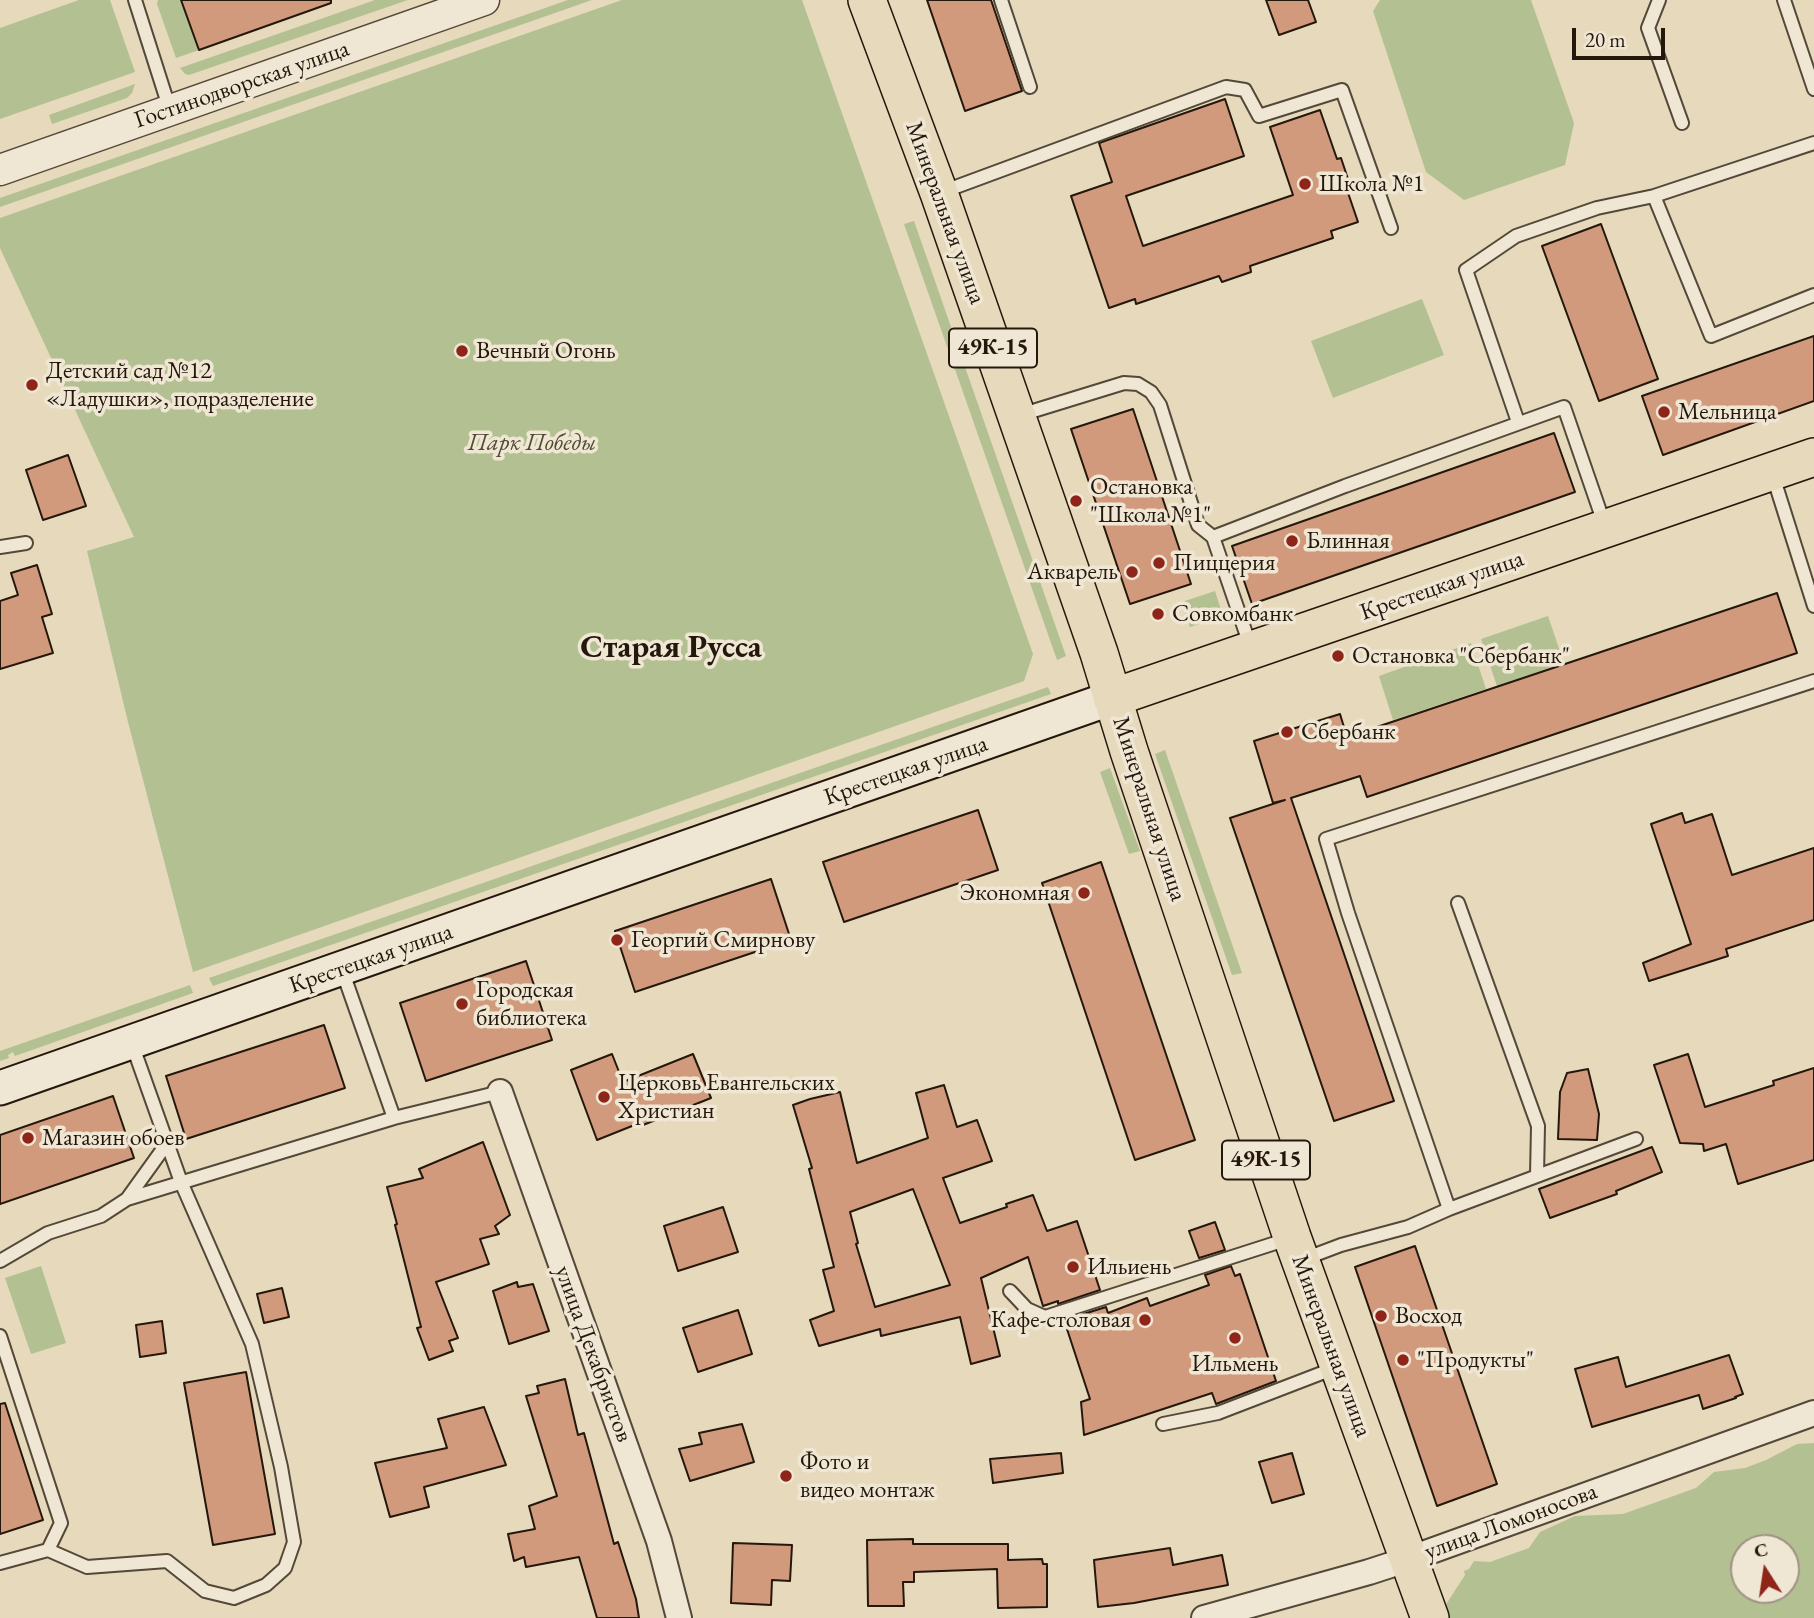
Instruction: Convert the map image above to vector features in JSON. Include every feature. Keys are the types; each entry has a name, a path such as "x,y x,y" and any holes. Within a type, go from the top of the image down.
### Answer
{"main road":[{"name":"Минеральная улица","path":"867,0 939,193 1017,416 1296,1249 1430,1618"},
{"name":"Крестецкая улица","path":"0,1088 1112,698 1814,457"}],"street":[{"name":"Гостинодворская улица","path":"0,170 484,0"},
{"name":"улица Декабристов","path":"500,1092 659,1541 679,1618"},
{"name":"улица Ломоносова","path":"1204,1618 1409,1559 1814,1413"}],"lane":[{"path":"135,0 170,110"},
{"path":"1001,0 1030,87"},
{"path":"1659,0 1648,28 1682,123"},
{"path":"1784,0 1814,89"},
{"path":"939,193 1226,87 1245,90 1259,116 1342,90 1391,228"},
{"path":"1518,422 1466,270 1516,236 1597,208 1654,196 1814,143"},
{"path":"1654,196 1711,336 1814,295"},
{"path":"1017,416 1124,383 1138,384 1151,392 1160,405 1198,525 1213,537 1252,650"},
{"path":"1213,537 1564,407 1606,530"},
{"path":"1772,472 1814,606"},
{"path":"0,547 26,543"},
{"path":"1449,1209 1348,913 1326,839 1814,681"},
{"path":"1458,903 1538,1126 1537,1175"},
{"path":"342,970 394,1118"},
{"path":"0,1563 48,1550 87,1567 167,1561 205,1591 234,1598 267,1585 285,1568 294,1542 281,1467 252,1344 181,1182 132,1042"},
{"path":"0,1261 48,1233 101,1216 127,1199 394,1118 500,1092"},
{"path":"1010,1290 1027,1309 1045,1317 1296,1249 1341,1245 1408,1227 1636,1139"},
{"path":"127,1199 168,1142"},
{"path":"0,1336 61,1523 48,1550"},
{"path":"1163,1424 1218,1413 1338,1367"}],"green space":[{"path":"79,0 110,0 135,72 0,119 0,28"},
{"path":"158,0 181,0 199,50 176,58 157,4"},
{"path":"375,0 408,0 189,75 180,68"},
{"path":"568,0 592,0 0,207 0,198"},
{"name":"Парк Победы","path":"622,0 802,0 1033,654 1024,681 193,972 87,551 134,537 0,248 0,218"},
{"path":"1380,0 1531,0 1574,123 1565,165 1464,200 1426,172 1373,11"},
{"path":"135,84 127,98 52,124 49,115"},
{"path":"914,221 1066,656 1057,660 904,224"},
{"path":"1422,299 1444,355 1333,398 1311,341"},
{"path":"1215,591 1223,616 1190,627 1182,602"},
{"path":"1548,616 1564,663 1497,686 1481,639"},
{"path":"1471,643 1486,689 1393,720 1379,676"},
{"path":"1048,687 1051,694 213,986 209,978"},
{"path":"1165,750 1242,973 1232,975 1155,754"},
{"path":"1110,768 1140,851 1129,854 1100,772"},
{"path":"190,985 193,993 15,1056 13,1052 8,1055 9,1058 0,1061 0,1051"},
{"path":"41,1266 66,1343 31,1354 5,1278"},
{"path":"1814,1443 1814,1618 1448,1618 1445,1606 1465,1575 1464,1571 1469,1569 1474,1561 1490,1562 1529,1548 1540,1532 1575,1516 1623,1514 1696,1488 1714,1472 1745,1468 1797,1444"}],"building":[{"path":"181,0 331,0 331,3 199,50"},
{"path":"927,0 991,0 1022,91 965,111"},
{"path":"1266,0 1308,0 1316,22 1279,35"},
{"path":"1225,99 1244,156 1126,196 1143,246 1293,195 1270,127 1320,110 1337,159 1341,158 1349,182 1345,184 1358,222 1331,231 1333,238 1250,266 1251,272 1222,282 1219,276 1136,304 1135,299 1109,308 1071,196 1112,182 1099,143"},
{"path":"1601,224 1658,379 1599,401 1542,246"},
{"path":"1814,336 1814,401 1663,455 1642,396"},
{"path":"1133,409 1191,584 1130,604 1071,429"},
{"path":"1554,433 1575,492 1252,604 1232,546"},
{"path":"68,455 86,506 43,520 26,470"},
{"path":"37,565 52,614 42,617 53,653 0,669 0,601 18,595 11,573"},
{"path":"1777,593 1797,653 1367,797 1360,776 1291,798 1394,1101 1334,1121 1230,818 1285,800 1273,803 1254,741 1340,714 1347,737"},
{"path":"978,810 998,870 844,922 823,862"},
{"path":"1682,813 1685,823 1712,814 1732,875 1814,848 1814,920 1726,949 1728,956 1649,981 1643,963 1691,944 1651,824"},
{"path":"1101,862 1195,1140 1135,1160 1042,883"},
{"path":"771,879 791,940 635,992 615,931"},
{"path":"526,961 552,1040 426,1081 400,1003"},
{"path":"324,1025 345,1088 186,1139 166,1076"},
{"path":"612,1054 623,1082 693,1054 711,1098 597,1140 571,1070"},
{"path":"1688,1054 1705,1107 1774,1085 1773,1081 1814,1068 1814,1160 1738,1184 1726,1144 1704,1151 1703,1144 1680,1143 1654,1065"},
{"path":"1588,1069 1599,1114 1597,1140 1558,1139 1560,1092 1567,1073"},
{"path":"944,1085 957,1127 977,1120 992,1161 943,1178 960,1223 1033,1195 1047,1231 1077,1221 1100,1290 1058,1304 1058,1301 1043,1306 1028,1257 981,1278 1000,1356 971,1364 960,1317 881,1336 880,1329 819,1346 810,1320 834,1311 823,1270 834,1267 809,1169 812,1168 793,1105 840,1092 857,1163 928,1138 916,1093","holes":["913,1189 950,1285 875,1307 856,1244 858,1243 850,1212"]},
{"path":"113,1096 134,1158 0,1204 0,1135"},
{"path":"483,1142 510,1215 495,1226 499,1234 480,1239 489,1264 436,1282 458,1338 449,1341 453,1351 429,1360 417,1328 421,1327 387,1187 423,1178 419,1169"},
{"path":"1652,1147 1662,1172 1616,1191 1617,1194 1550,1218 1539,1189"},
{"path":"723,1207 738,1252 678,1271 664,1226"},
{"path":"1215,1222 1225,1250 1199,1258 1189,1231"},
{"path":"1415,1246 1497,1484 1437,1506 1355,1267"},
{"path":"1231,1266 1235,1276 1240,1274 1276,1381 1216,1404 1212,1393 1084,1435 1081,1402 1090,1399 1064,1320 1106,1307 1108,1313 1147,1298 1150,1306 1209,1285 1205,1275"},
{"path":"517,1282 518,1287 533,1284 549,1331 509,1344 493,1291"},
{"path":"282,1288 289,1317 264,1323 257,1294"},
{"path":"738,1310 752,1354 698,1372 683,1328"},
{"path":"162,1321 166,1353 140,1357 136,1325"},
{"path":"1729,1355 1743,1394 1736,1398 1703,1409 1699,1395 1592,1427 1575,1369 1618,1357 1626,1387"},
{"path":"246,1372 275,1534 213,1545 184,1383"},
{"path":"565,1379 578,1435 584,1433 614,1544 618,1542 636,1599 639,1618 597,1618 579,1557 526,1567 524,1557 514,1561 508,1534 535,1529 529,1506 557,1496 526,1396 539,1393 537,1386"},
{"path":"5,1403 43,1520 0,1534 0,1404"},
{"path":"484,1407 506,1465 424,1487 429,1507 390,1517 375,1463 447,1448 438,1419"},
{"path":"742,1424 754,1462 690,1481 679,1449 702,1444 699,1433"},
{"path":"1061,1453 1063,1473 993,1483 990,1459"},
{"path":"1292,1453 1304,1494 1272,1503 1259,1462"},
{"path":"913,1539 913,1544 1008,1544 1008,1560 1042,1559 1043,1564 1047,1564 1047,1607 998,1608 997,1569 914,1572 914,1582 903,1582 904,1606 868,1606 867,1540"},
{"path":"733,1543 792,1545 790,1581 772,1580 771,1605 731,1603"},
{"path":"1170,1548 1173,1565 1222,1555 1228,1585 1098,1607 1094,1560"}],"place":[{"name":"Школа №1","path":"1305,184"},
{"name":"Вечный Огонь","path":"462,351"},
{"name":"Детский сад №12 «Ладушки», подразделение","path":"32,385"},
{"name":"Мельница","path":"1664,412"},
{"name":"Остановка \"Школа №1\"","path":"1076,501"},
{"name":"Блинная","path":"1292,541"},
{"name":"Пиццерия","path":"1159,563"},
{"name":"Акварель","path":"1132,572"},
{"name":"Совкомбанк","path":"1158,614"},
{"name":"Остановка \"Сбербанк\"","path":"1338,656"},
{"name":"Сбербанк","path":"1287,732"},
{"name":"Экономная","path":"1084,893"},
{"name":"Георгий Смирнову","path":"617,940"},
{"name":"Городская библиотека","path":"462,1004"},
{"name":"Церковь Евангельских Христиан","path":"604,1097"},
{"name":"Магазин обоев","path":"28,1138"},
{"name":"Ильиень","path":"1073,1267"},
{"name":"Восход","path":"1381,1316"},
{"name":"Кафе-столовая","path":"1145,1320"},
{"name":"Ильмень","path":"1235,1338"},
{"name":"\"Продукты\"","path":"1403,1360"},
{"name":"Фото и видео монтаж","path":"786,1476"}],"district":[{"name":"Старая Русса","path":"671,648"}]}
